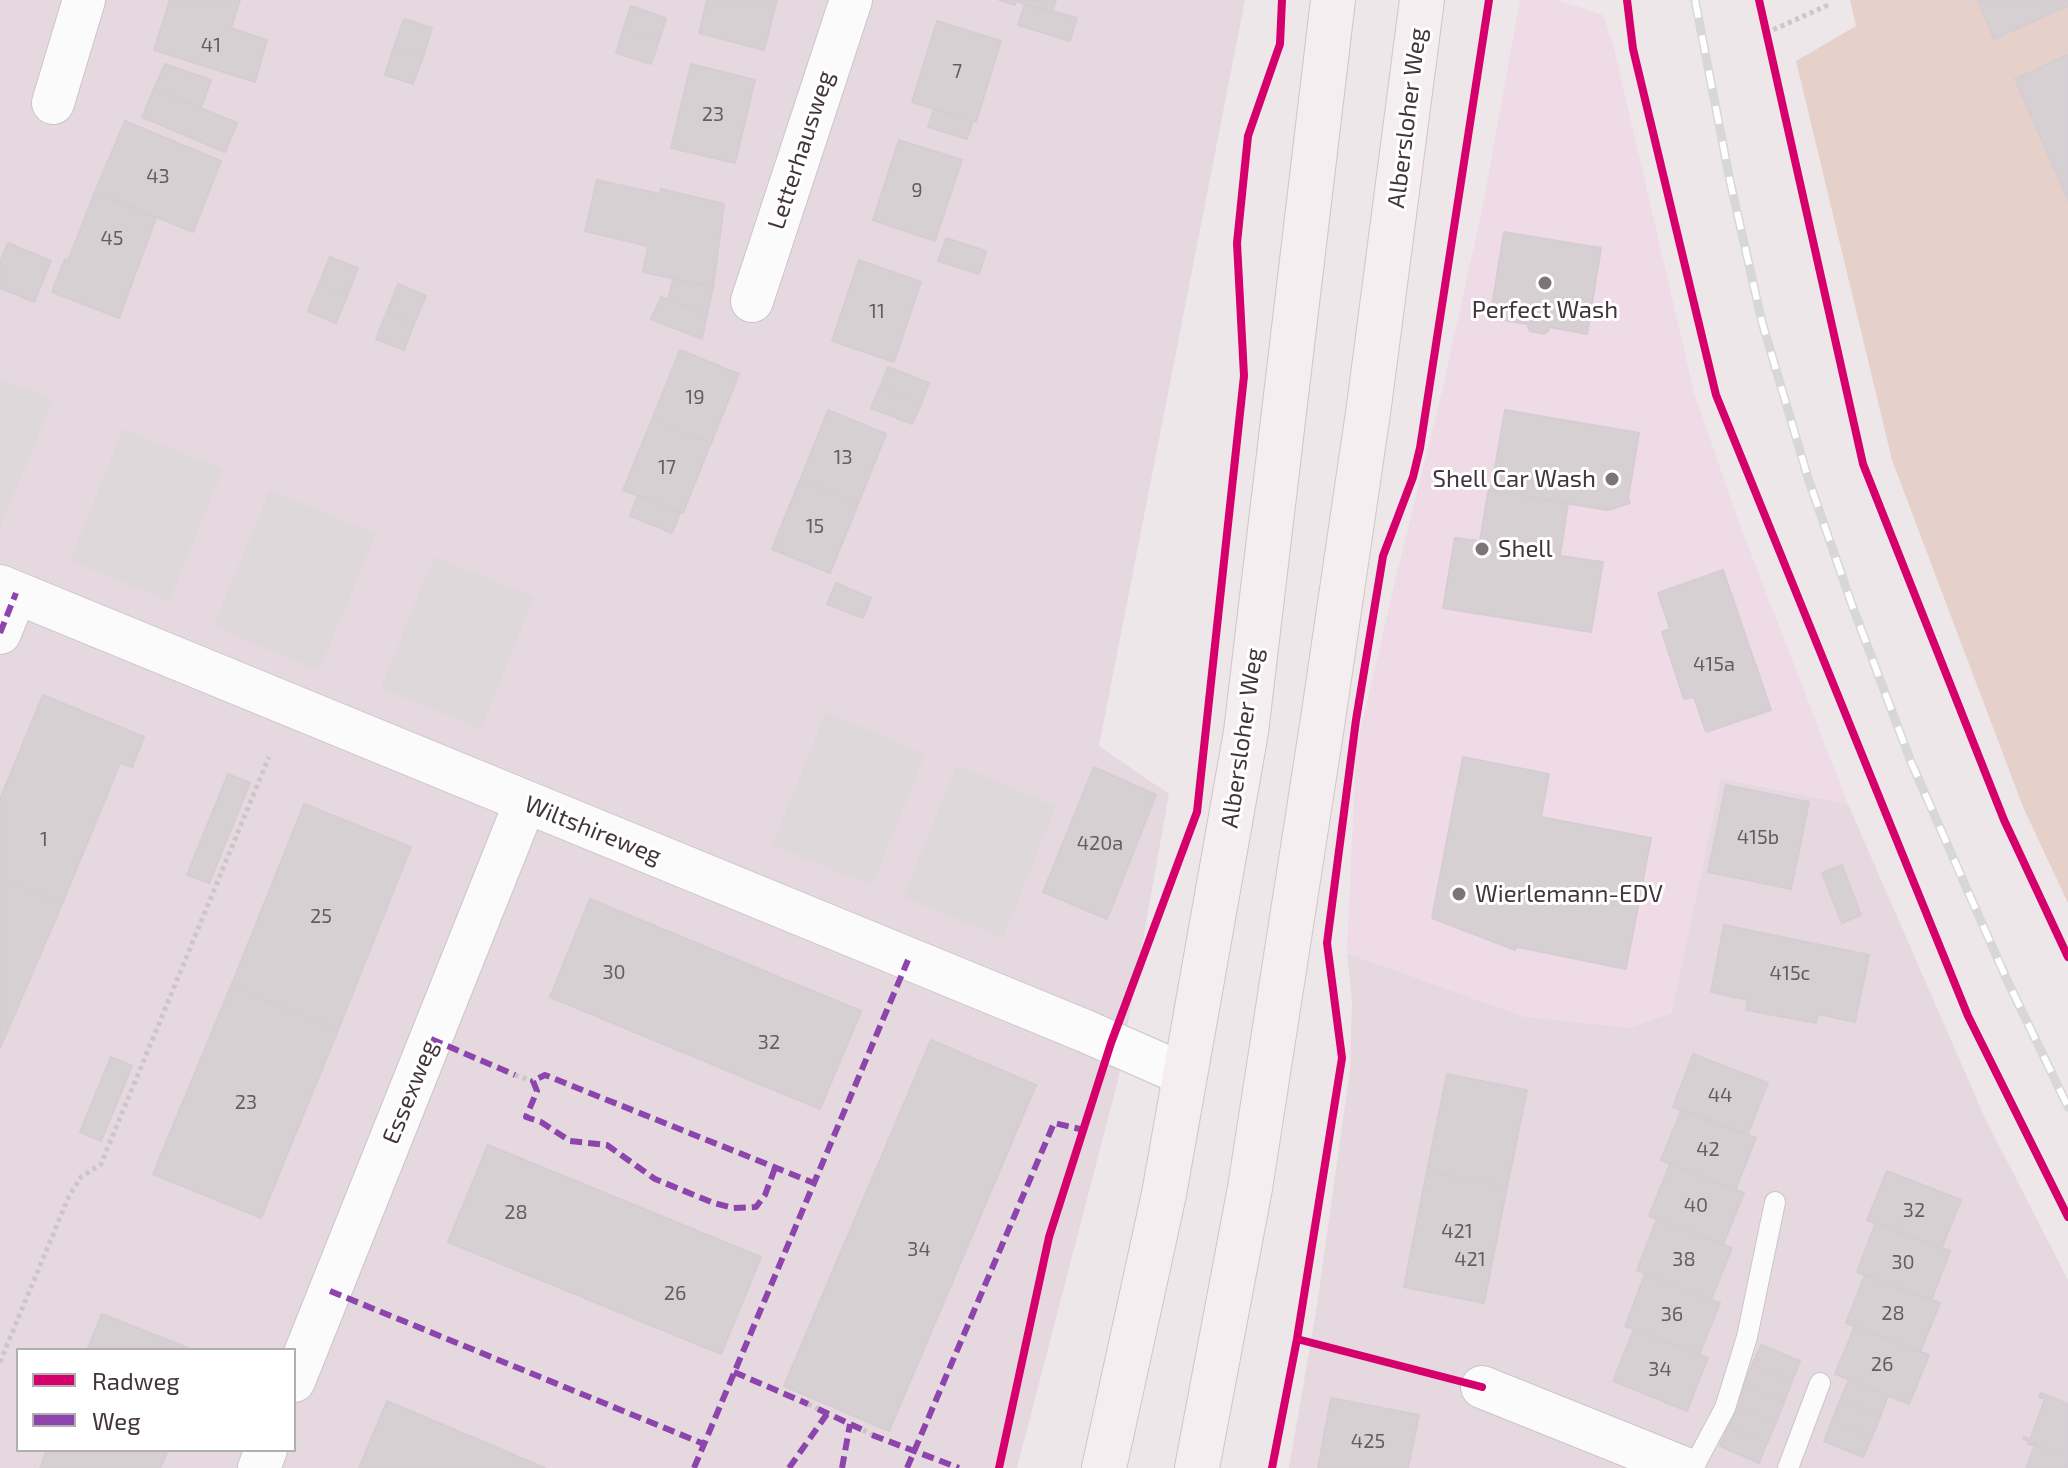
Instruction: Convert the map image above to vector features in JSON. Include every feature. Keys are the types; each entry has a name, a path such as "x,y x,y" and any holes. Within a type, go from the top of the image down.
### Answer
{"main road":[{"name":"Albersloher Weg","path":"1104,1468 1164,1194 1246,732 1333,0"},
{"name":"Albersloher Weg","path":"1197,1468 1250,1188 1323,719 1371,391 1422,0"}],"street":[{"path":"53,103 84,0"},
{"name":"Letterhausweg","path":"752,301 851,0"},
{"path":"0,633 8,589"},
{"name":"Wiltshireweg","path":"8,589 1085,1031 1185,1075"},
{"name":"Essexweg","path":"296,1376 525,803"},
{"path":"1482,1387 1684,1468"}],"lane":[{"path":"1693,1468 1725,1408 1747,1337 1775,1202"},
{"path":"1788,1468 1820,1383"}],"path":[{"path":"1766,33 1826,6 1824,0"},
{"path":"0,1362 69,1196 81,1177 101,1164 269,757"},
{"path":"515,1075 533,1081"},
{"path":"808,1404 818,1409"},
{"path":"863,1430 872,1435"}],"shaded area":[{"path":"0,0 1245,0 1099,746 1169,794 1118,1080 1017,1468 0,1468"},
{"path":"1520,0 1557,0 1603,15 1613,44 1694,392 1738,520 1848,804 1721,778 1671,1013 1630,1028 1526,1017 1347,953 1356,750 1483,205"},
{"path":"1850,0 2068,0 2068,903 2023,807 1892,460 1796,61 1856,26"},
{"path":"0,378 53,400 0,528"},
{"path":"123,429 223,469 169,602 70,560"},
{"path":"270,490 376,534 319,671 213,626"},
{"path":"434,557 534,597 481,729 381,688"},
{"path":"826,712 925,754 872,886 772,845"},
{"path":"957,765 1056,806 1003,938 903,897"},
{"path":"1721,778 1848,804 1985,1118 2068,1280 2068,1468 1289,1468 1317,1305 1350,1069 1352,1002 1347,953 1526,1017 1671,1013"}],"building":[{"path":"170,0 240,0 231,28 267,40 255,82 154,50"},
{"path":"707,0 777,0 764,50 699,33"},
{"path":"999,0 1056,0 1052,13 1016,1 1015,5"},
{"path":"1978,0 2068,0 2068,6 1994,39"},
{"path":"1025,4 1077,18 1070,41 1018,25"},
{"path":"631,6 666,18 659,41 623,30"},
{"path":"404,19 432,28 423,57 394,47"},
{"path":"937,21 1001,41 976,122 912,102"},
{"path":"623,30 659,41 651,64 616,53"},
{"path":"394,47 423,57 413,84 385,75"},
{"path":"2068,55 2068,200 2015,79"},
{"path":"165,64 211,80 201,108 154,89"},
{"path":"691,64 755,80 735,163 671,148"},
{"path":"154,89 237,123 225,152 142,117"},
{"path":"934,108 973,121 967,139 928,127"},
{"path":"125,121 221,161 193,232 95,192"},
{"path":"899,140 962,160 935,241 873,220"},
{"path":"597,180 660,194 661,189 724,204 713,287 643,272 648,246 585,231"},
{"path":"95,192 156,218 119,318 52,292 65,259 68,261"},
{"name":"Perfect Wash","path":"1504,232 1601,248 1587,334 1549,327 1544,334 1530,331 1527,324 1490,318"},
{"path":"946,238 986,251 979,274 938,261"},
{"path":"8,243 51,261 34,302 0,288 0,262"},
{"path":"330,257 358,268 347,296 319,284"},
{"path":"859,260 921,282 894,362 832,341"},
{"path":"673,279 713,287 707,315 668,300"},
{"path":"319,284 347,296 336,323 308,311"},
{"path":"398,284 426,296 414,324 387,312"},
{"path":"661,297 707,315 702,339 651,319"},
{"path":"387,312 414,324 404,350 376,339"},
{"path":"680,350 739,374 711,443 652,420"},
{"path":"888,367 929,383 921,404 880,387"},
{"path":"880,387 921,404 912,424 871,408"},
{"path":"828,410 886,434 858,504 800,480"},
{"path":"1505,410 1639,433 1628,499 1630,503 1608,510 1491,491"},
{"path":"652,420 711,443 683,513 623,490"},
{"path":"800,480 858,504 830,573 772,549"},
{"path":"1489,486 1492,487 1491,491 1568,503 1560,556 1603,562 1591,632 1443,608 1455,538 1480,541"},
{"path":"638,495 680,513 672,533 630,516"},
{"path":"1723,570 1771,710 1706,732 1694,697 1684,699 1662,632 1670,629 1658,593"},
{"path":"836,583 871,598 863,618 827,604"},
{"path":"43,695 144,737 132,767 120,763 62,904 0,878 0,799"},
{"path":"1463,757 1549,774 1541,817 1651,838 1626,969 1517,947 1515,950 1432,918"},
{"path":"1094,767 1156,795 1107,919 1043,892"},
{"path":"228,774 250,783 209,883 187,875"},
{"path":"1726,785 1809,802 1791,889 1708,872"},
{"path":"304,804 411,847 338,1030 231,986"},
{"path":"1842,865 1861,915 1842,923 1822,873"},
{"path":"0,878 62,904 0,1048"},
{"path":"590,899 861,1011 820,1109 550,997"},
{"path":"1724,925 1869,955 1855,1022 1818,1014 1816,1023 1746,1010 1748,1000 1711,992"},
{"path":"231,986 338,1030 261,1218 153,1174"},
{"path":"931,1040 1036,1085 889,1431 784,1386"},
{"path":"1693,1054 1768,1083 1747,1136 1673,1107"},
{"path":"111,1057 132,1066 101,1141 80,1132"},
{"path":"1447,1074 1527,1090 1507,1187 1427,1171"},
{"path":"1682,1109 1756,1138 1735,1191 1661,1160"},
{"path":"488,1145 761,1257 721,1354 448,1242"},
{"path":"1670,1164 1744,1193 1723,1245 1649,1216"},
{"path":"1427,1171 1507,1187 1484,1303 1404,1287"},
{"path":"1887,1171 1961,1200 1941,1249 1867,1220"},
{"path":"1657,1219 1732,1248 1711,1300 1637,1270"},
{"path":"1876,1222 1950,1251 1931,1301 1857,1272"},
{"path":"1645,1274 1720,1303 1699,1355 1625,1326"},
{"path":"1865,1275 1940,1303 1920,1352 1846,1323"},
{"path":"102,1314 188,1348 88,1348"},
{"path":"1855,1326 1929,1355 1909,1404 1835,1374"},
{"path":"1634,1329 1708,1358 1687,1411 1613,1381"},
{"path":"1761,1345 1800,1361 1792,1381 1752,1365"},
{"path":"1752,1365 1792,1381 1784,1402 1744,1385"},
{"path":"1849,1380 1888,1396 1880,1417 1840,1400"},
{"path":"1744,1385 1784,1402 1776,1422 1736,1406"},
{"path":"2041,1393 2068,1404 2068,1457 2023,1439 2030,1439 2045,1399 2039,1397"},
{"path":"1331,1398 1419,1415 1408,1468 1318,1468"},
{"path":"1840,1400 1880,1417 1872,1437 1832,1421"},
{"path":"387,1401 545,1468 359,1468"},
{"path":"1736,1406 1776,1422 1767,1443 1728,1427"},
{"path":"1832,1421 1872,1437 1863,1457 1824,1441"},
{"path":"1728,1427 1767,1443 1759,1463 1720,1446"},
{"path":"2029,1442 2068,1457 2068,1468 2026,1468 2035,1446"},
{"path":"46,1452 167,1452 160,1468 40,1468"}],"railway":[{"path":"1695,0 1730,181 1762,322 1808,478 1911,762 2007,980 2068,1107"}],"marked path":[{"path":"0,633 16,593"},
{"path":"694,1468 908,960"},
{"path":"431,1039 515,1075"},
{"path":"775,1168 765,1195 756,1207 733,1208 714,1203 655,1179 607,1145 570,1141 541,1122 526,1117 537,1091 533,1081 545,1075 814,1183"},
{"path":"907,1468 1054,1123 1084,1130"},
{"path":"330,1291 704,1444"},
{"path":"734,1372 808,1404"},
{"path":"818,1409 863,1430"},
{"path":"789,1468 827,1414"},
{"path":"842,1468 850,1424"},
{"path":"872,1435 959,1468"}],"cycle path":[{"path":"999,1468 1049,1237 1111,1043 1197,812 1244,376 1237,243 1248,136 1280,44 1282,0"},
{"path":"1272,1468 1297,1339 1342,1058 1327,943 1356,720 1383,556 1413,477 1420,448 1489,0"},
{"path":"1627,0 1633,49 1716,395 1968,1016 2068,1217"},
{"path":"1759,0 1863,464 2004,820 2068,957"},
{"path":"1297,1339 1482,1387"}],"place":[{"name":"Perfect Wash","path":"1545,283"},
{"name":"Shell Car Wash","path":"1612,479"},
{"name":"Shell","path":"1482,549"},
{"name":"Wierlemann-EDV","path":"1459,894"}]}
